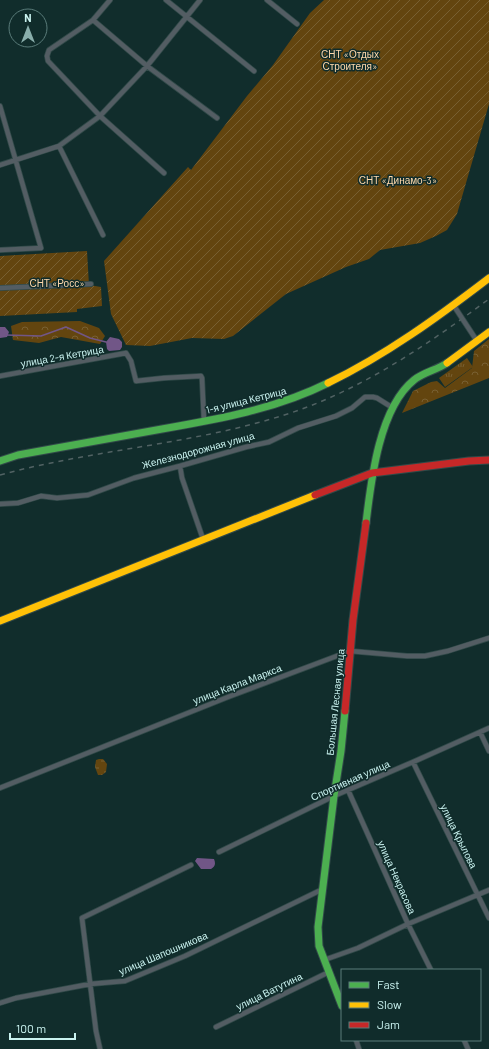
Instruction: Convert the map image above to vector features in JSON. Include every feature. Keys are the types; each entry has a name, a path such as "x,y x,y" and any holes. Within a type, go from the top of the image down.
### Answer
{"street":[{"path":"110,0 94,20 49,50 47,56 48,61 100,116 164,173"},
{"path":"166,0 186,18 254,71"},
{"path":"0,165 59,146 100,116 147,66 200,0"},
{"path":"266,0 297,24"},
{"path":"94,20 147,66 217,118"},
{"path":"0,106 41,248 0,250"},
{"path":"59,146 103,235"},
{"name":"1-я улица Кетрица","path":"0,461 18,455 262,409 294,398 333,381 382,355 454,306 489,278"},
{"path":"0,288 92,284"},
{"path":"454,306 477,341"},
{"path":"395,404 405,388 415,379 445,365 489,332"},
{"name":"улица 2-я Кетрица","path":"0,376 126,353 130,360 136,381 201,376 204,421"},
{"name":"Железнодорожная улица","path":"0,504 18,503 41,496 57,498 88,495 134,478 269,442 298,428 336,416 352,408 365,397 373,397 395,404"},
{"name":"Большая Лесная улица","path":"341,1003 324,960 320,946 318,927 341,751 350,651 372,473 381,436 395,404"},
{"path":"0,621 372,473 469,461 489,460"},
{"path":"180,466 182,478 203,539"},
{"name":"улица Карла Маркса","path":"0,788 228,697 350,651 425,656 489,638"},
{"name":"Спортивная улица","path":"219,852 334,796 489,728"},
{"path":"480,732 489,751"},
{"name":"улица Крылова","path":"413,762 489,918"},
{"name":"улица Некрасова","path":"348,790 408,924 430,969"},
{"path":"100,1049 96,1031 82,918 190,865"},
{"name":"улица Шапошникова","path":"0,1003 16,998 90,984 125,981 185,956 324,889"},
{"path":"324,960 358,948 408,924 489,890"},
{"name":"улица Ватутина","path":"216,1027 329,972"}],"green space":[{"path":"324,0 489,0 489,104 457,214 447,230 436,236 420,243 380,250 369,259 346,267 286,294 233,336 224,339 192,338 150,346 126,345 111,314 104,261 188,167 191,170 247,96 273,65 310,13"},
{"name":"СНТ «Росс»","path":"87,251 89,285 101,287 102,306 77,309 77,312 0,316 0,256"},
{"path":"80,321 99,328 105,336 100,344 61,337 39,343 13,340 11,326 22,322"},
{"path":"489,339 489,378 402,413 413,391 431,382 437,381 445,388 472,368 474,351"},
{"path":"467,358 473,367 445,387 439,378"},
{"path":"103,759 107,764 106,772 102,775 98,775 95,767 96,760"}],"shaded area":[{"path":"0,327 5,327 9,332 7,337 0,338"},
{"path":"110,337 119,339 122,342 122,347 120,350 109,351 107,349 106,342"},
{"path":"197,858 214,859 215,865 211,869 201,869 195,861"}],"waterway":[{"path":"6,335 41,336 66,327 90,338 106,342"}],"railway":[{"path":"0,475 75,458 227,430 265,421 302,409 327,399 376,375 445,331 489,299"}],"traffic: fast":[{"path":"366,523 374,467 385,426 392,408 402,392 414,380 447,363"},
{"path":"0,461 18,455 247,412 288,400 328,383"},
{"path":"341,1003 319,946 318,927 345,711"}],"traffic: slow":[{"path":"328,383 391,348 411,335 489,278"},
{"path":"447,363 489,332"},
{"path":"0,621 315,495"}],"traffic: jam":[{"path":"315,495 372,473 469,461 489,460"},
{"path":"345,711 353,620 366,523"}],"park label":[{"name":"СНТ «Отдых Строителя»","path":"350,60"},
{"name":"СНТ «Динамо-3»","path":"398,180"}]}
